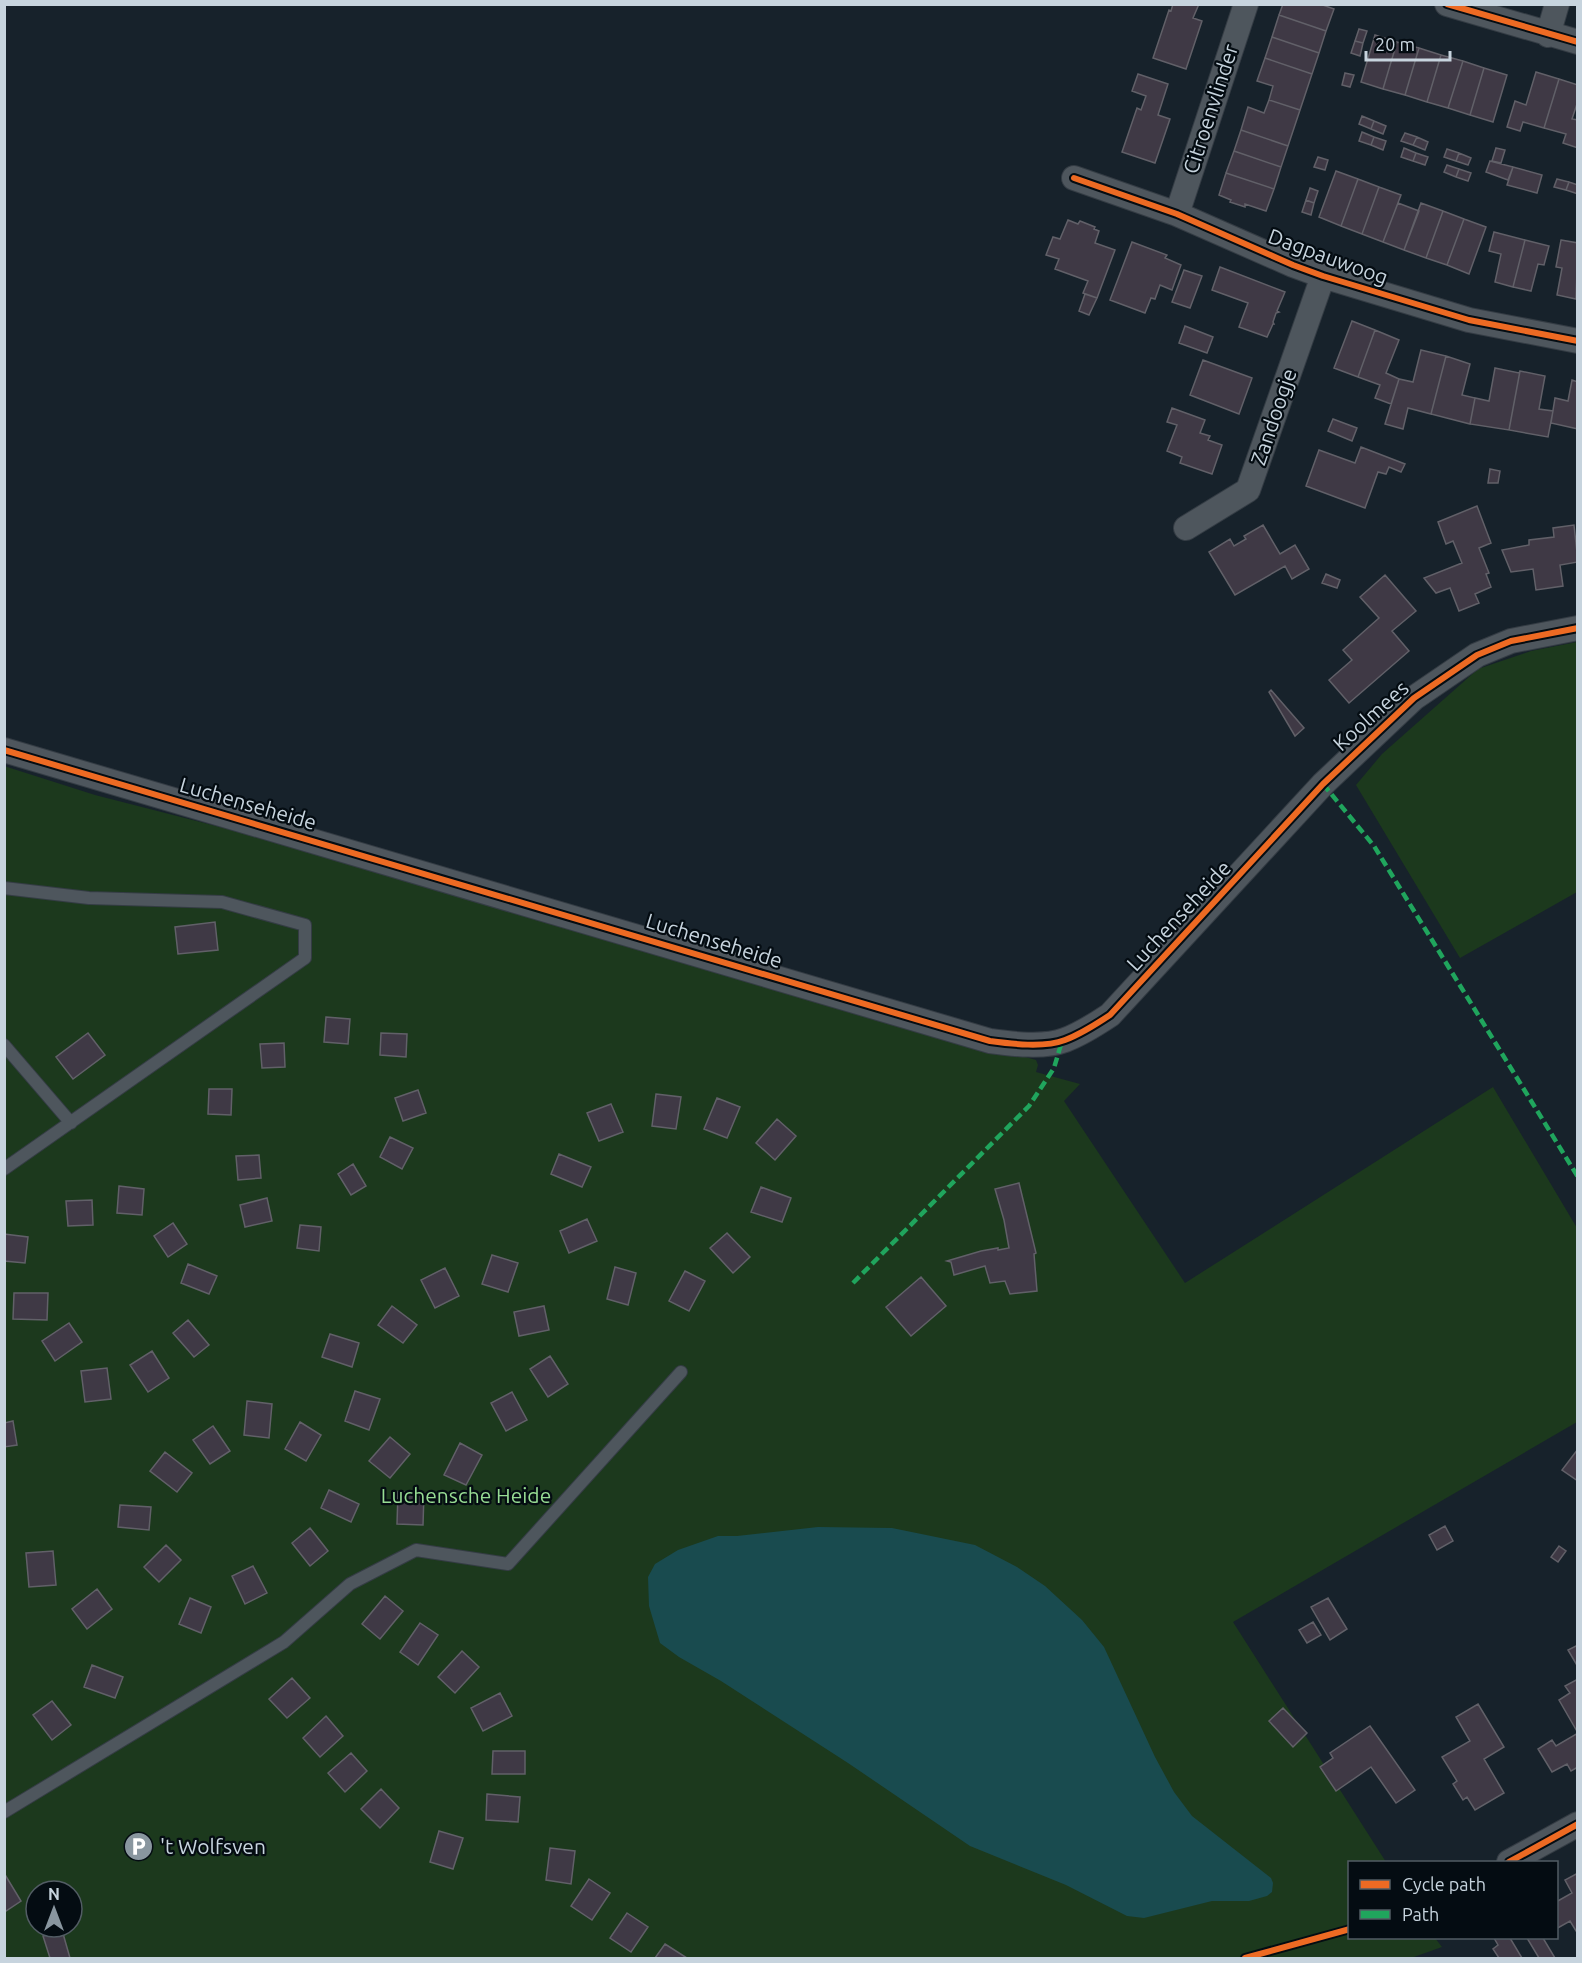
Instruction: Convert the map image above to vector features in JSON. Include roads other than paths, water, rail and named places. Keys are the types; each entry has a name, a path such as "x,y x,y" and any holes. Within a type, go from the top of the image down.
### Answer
{"street":[{"name":"Citroenvlinder","path":"1177,214 1246,4"},
{"path":"1447,4 1578,42"},
{"path":"1548,34 1557,4"},
{"name":"Dagpauwoog","path":"1074,178 1177,214 1293,266 1323,276 1469,320 1578,341"},
{"name":"Zandoogje","path":"1186,528 1248,490 1323,276"},
{"name":"Koolmees","path":"1323,784 1414,698 1459,666 1477,655 1511,641 1578,628"},
{"name":"Luchenseheide","path":"4,750 990,1041 1022,1045 1062,1041 1086,1031 1110,1015 1323,784"},
{"path":"1513,1861 1578,1824"}],"lane":[{"path":"4,888 89,898 222,902 304,925 304,958 4,1169"},
{"path":"4,1045 71,1123"},
{"path":"4,1812 284,1642 350,1584 416,1550 508,1564 681,1372"}],"place":[{"name":"'t Wolfsven","path":"139,1847"}],"park label":[{"name":"Luchensche Heide","path":"466,1496"}]}
